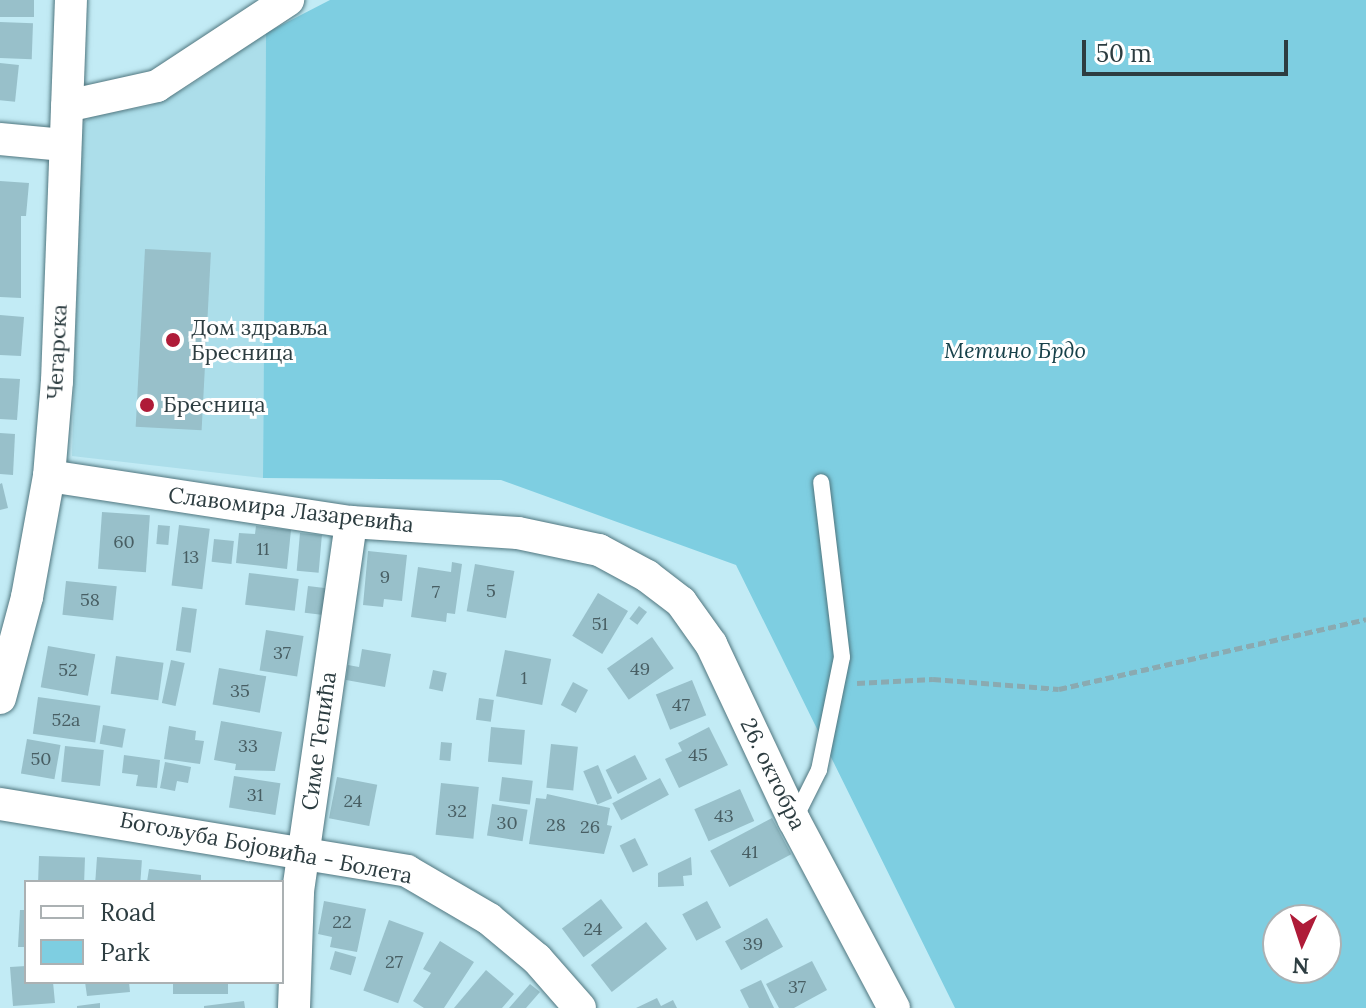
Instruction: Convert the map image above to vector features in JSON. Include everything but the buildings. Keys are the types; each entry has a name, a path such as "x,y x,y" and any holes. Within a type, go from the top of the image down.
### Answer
{"street":[{"name":"Чегарска","path":"0,698 27,597 49,476 57,381 71,0"},
{"path":"67,106 157,86 288,0"},
{"path":"0,139 64,145"},
{"name":"Славомира Лазаревића","path":"49,476 351,522 518,533 599,550 625,563"},
{"name":"Симе Тепића","path":"294,1008 295,932 304,851 351,522"},
{"name":"26. октобра","path":"625,563 670,591 711,644 794,820 894,1008"},
{"name":"Богољуба Бојовића - Болета","path":"0,804 304,851 407,871 440,885 514,938 580,1008"}],"lane":[{"path":"794,820 819,770 836,685 840,616 821,482"}],"path":[{"path":"836,685 933,679 1059,689 1366,619"}],"shaded area":[{"path":"266,33 263,478 72,456 82,124 92,116 150,106 188,87"}],"green space":[{"name":"Метино Брдо","path":"330,0 1366,0 1366,1008 955,1008 736,565 501,480 263,478 266,33"}],"place":[{"name":"Дом здравља Бресница","path":"173,340"},
{"name":"Бресница","path":"147,405"}]}
